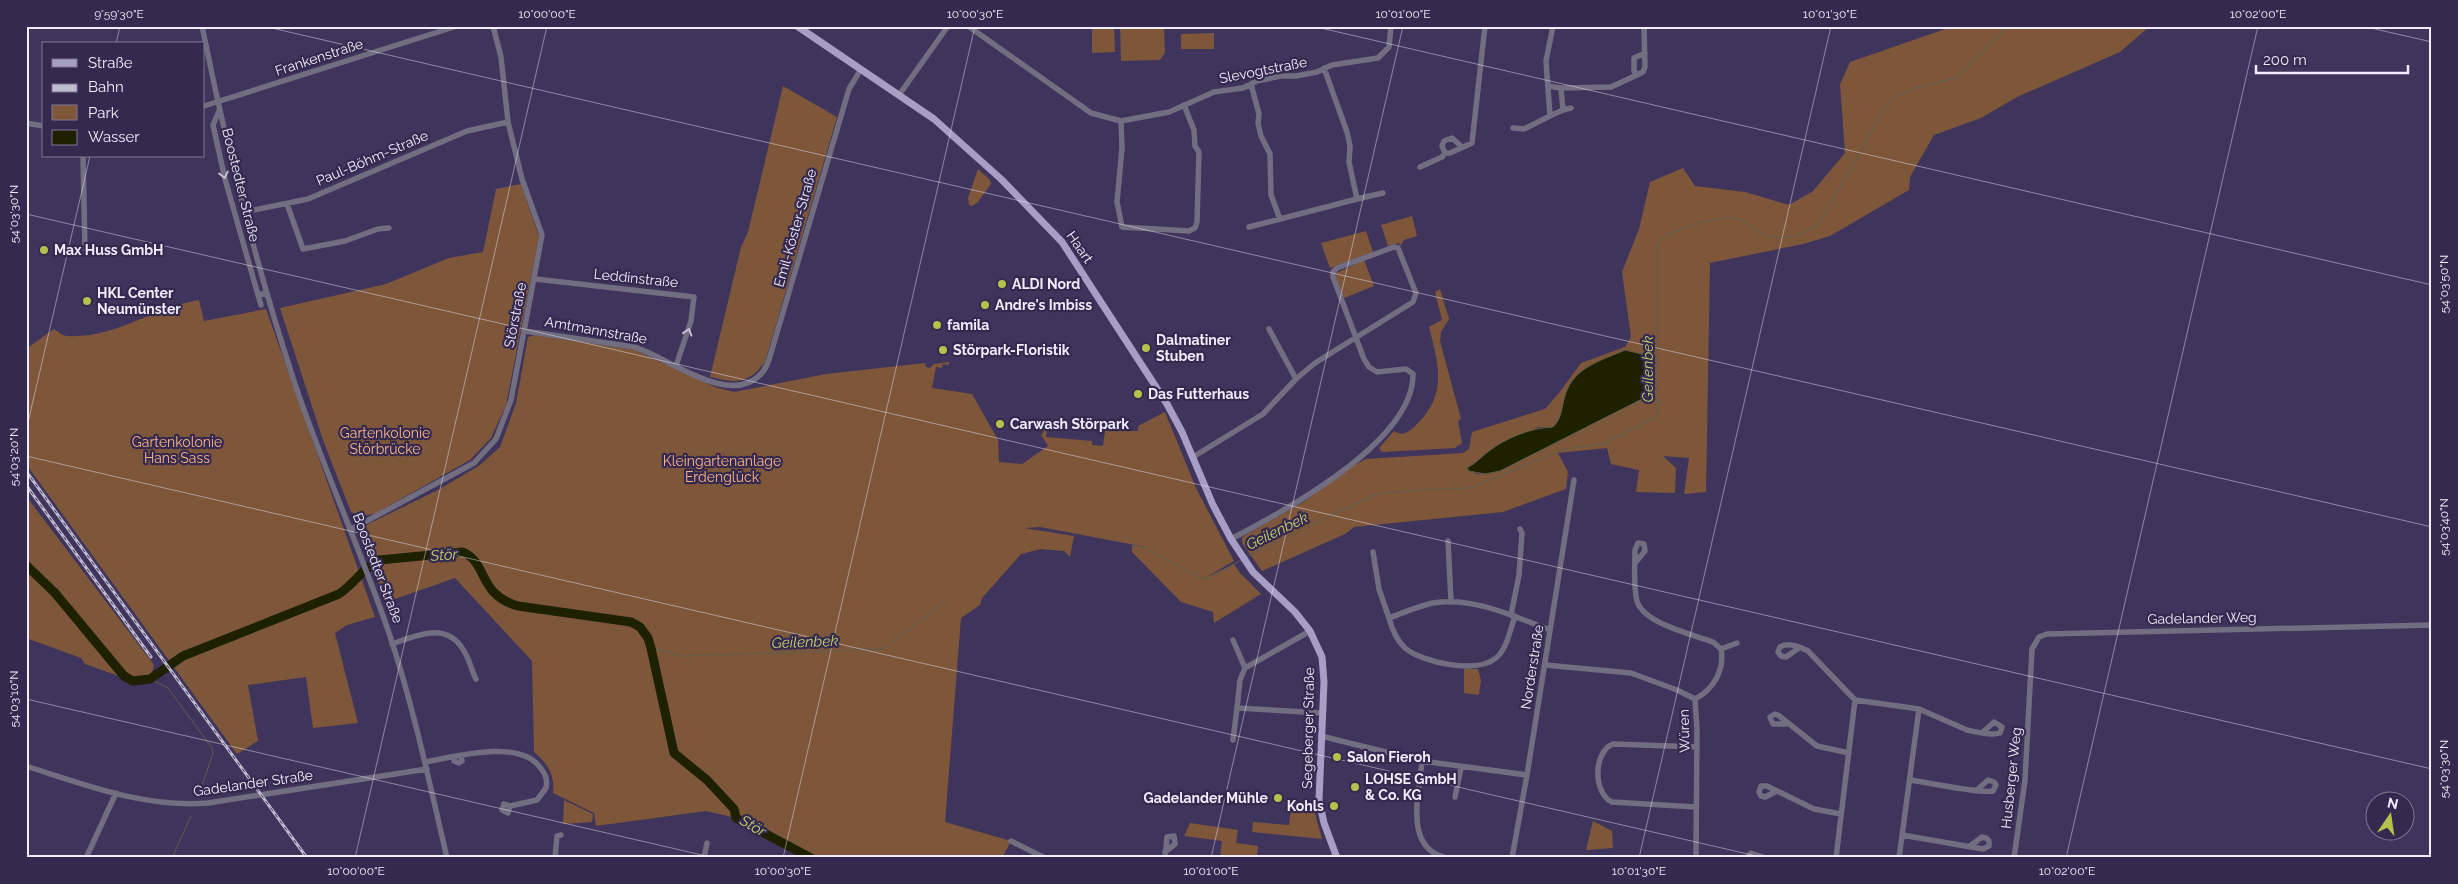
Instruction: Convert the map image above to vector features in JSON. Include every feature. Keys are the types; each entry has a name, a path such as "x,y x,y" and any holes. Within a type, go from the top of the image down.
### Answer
{"main road":[{"name":"Haart","path":"797,26 899,95 960,141 1057,237 1167,404 1193,457 1210,498 1231,539 1245,560"},
{"name":"Segeberger Straße","path":"1245,560 1310,631 1319,648 1323,664 1319,800 1324,823 1336,858"}],"street":[{"name":"Boostedter Straße","path":"202,26 219,111 266,293 294,383 392,644 427,769 447,858"},
{"name":"Frankenstraße","path":"205,106 457,26"},
{"name":"Störstraße","path":"350,530 457,474 487,451 496,439 507,414 535,279 541,242 541,228 522,179 508,122 501,57 493,26"},
{"path":"899,95 948,26"},
{"name":"Slevogtstraße","path":"968,26 1091,113 1121,121 1146,115 1155,116 1214,92 1243,88 1281,76 1310,73 1332,65 1378,58 1389,47 1391,26"},
{"path":"1420,167 1442,157 1445,153 1450,153 1472,143 1485,26"},
{"path":"1550,116 1546,61 1553,26"},
{"path":"1548,86 1561,88 1611,87 1643,72 1645,67 1644,26"},
{"path":"1637,75 1634,71 1634,58 1645,53"},
{"path":"1324,68 1347,132 1350,146 1349,162 1357,199"},
{"name":"Emil-Köster-Straße","path":"744,384 760,375 767,365 840,118 850,88 861,69"},
{"path":"1251,84 1259,114 1258,123 1261,136 1270,154 1271,195 1280,219"},
{"path":"1561,88 1563,110"},
{"path":"1121,121 1122,148 1117,202 1120,229 1189,231 1195,228 1197,185 1200,177 1199,152 1195,146 1194,130 1184,105"},
{"path":"1513,128 1524,128 1571,108"},
{"name":"Boostedter Straße","path":"219,111 213,125 225,180 261,305"},
{"name":"Paul-Böhm-Straße","path":"244,212 287,204 331,190 467,131 508,122"},
{"path":"26,124 42,126"},
{"path":"1445,153 1442,146 1444,140 1448,138 1456,140 1462,148"},
{"path":"83,158 85,249"},
{"path":"1249,227 1384,193"},
{"path":"287,204 303,249 345,241 378,229 389,228"},
{"path":"1193,457 1263,414 1296,379 1326,355 1355,337 1415,300 1416,293 1397,247 1337,268 1333,272 1333,277 1355,337 1366,364 1373,370 1383,373 1406,369 1412,372 1414,376 1406,401 1396,420 1363,456 1307,497 1231,539"},
{"name":"Leddinstraße","path":"535,279 694,296 690,328 676,366"},
{"path":"258,295 266,293"},
{"path":"1269,330 1296,379"},
{"name":"Amtmannstraße","path":"525,331 634,347 648,351 717,384 733,387 744,384"},
{"name":"Norderstraße","path":"1512,858 1574,480"},
{"path":"1373,552 1378,583 1398,639 1417,655 1470,667 1486,664 1498,656 1504,647 1513,616 1520,563 1522,533 1520,529"},
{"path":"1448,541 1451,601"},
{"path":"1635,563 1637,598 1646,615 1713,642 1721,649"},
{"path":"1389,618 1433,603 1451,601 1513,616 1550,630"},
{"name":"Gadelander Weg","path":"2030,700 2032,649 2039,637 2047,634 2432,625"},
{"path":"1233,740 1240,680 1245,668 1310,631"},
{"path":"392,644 431,632 446,633 457,641 464,650 476,679"},
{"path":"1233,640 1245,668"},
{"path":"1721,649 1737,642"},
{"path":"1799,648 1811,652 1856,700 1919,709 1962,728 1983,732"},
{"path":"1695,699 1705,694 1716,679 1720,668 1721,649"},
{"name":"Würen","path":"1545,665 1631,673 1683,692 1695,699 1697,747 1696,858"},
{"path":"1836,858 1856,700"},
{"name":"Husberger Weg","path":"2014,858 2025,780 2030,700"},
{"path":"1237,708 1322,713"},
{"path":"1899,858 1919,709"},
{"path":"1788,724 1816,746 1849,753"},
{"path":"1321,736 1422,761 1461,768 1527,775"},
{"path":"1696,807 1612,802 1601,794 1599,785 1600,757 1603,750 1612,744 1697,747"},
{"path":"425,762 476,753 523,754 535,761 546,779 544,794 534,802 510,806"},
{"path":"1422,761 1417,829 1422,841 1430,851 1448,858"},
{"name":"Gadelander Straße","path":"26,766 116,793 161,803 208,803 427,769"},
{"path":"1455,798 1461,768"},
{"path":"1910,780 1976,790"},
{"path":"1777,791 1814,809 1841,814"},
{"path":"86,858 116,793"},
{"path":"555,858 557,836 561,835"},
{"path":"1902,835 1970,846"},
{"path":"1010,841 1045,858"},
{"path":"704,858 707,843"},
{"path":"1746,858 1752,853 1765,858"},
{"path":"1688,858 1696,858"}],"green space":[{"path":"1092,26 1114,26 1115,52 1092,53"},
{"path":"1120,26 1164,26 1165,53 1160,60 1121,61"},
{"path":"1954,26 2150,26 2120,52 2017,97 1981,118 1934,135 1910,177 1909,190 1830,236 1803,244 1710,263 1706,492 1684,494 1689,458 1663,456 1676,468 1675,493 1636,492 1639,470 1611,464 1607,448 1558,453 1568,472 1566,489 1503,512 1354,527 1345,534 1262,571 1242,543 1242,537 1305,501 1351,467 1366,459 1463,453 1469,449 1472,432 1545,409 1581,363 1625,347 1631,337 1622,272 1639,229 1650,182 1683,168 1695,186 1745,192 1789,205 1813,191 1845,153 1840,84 1850,62","holes":["1568,387 1650,389 1640,400 1500,471 1476,474 1468,468 1502,444 1539,427 1553,428 1559,422"]},
{"path":"1214,33 1214,49 1181,49 1181,34"},
{"path":"783,86 837,117 765,362 753,375 741,380 735,381 710,377 741,247 748,232"},
{"path":"978,169 990,180 991,184 978,202 972,206 969,205 968,198"},
{"name":"Gartenkolonie Störbrücke","path":"521,184 539,237 506,405 491,438 470,460 374,514 360,516 351,512 323,440 280,308 386,284 449,258 483,252 496,189"},
{"path":"1412,216 1417,236 1404,240 1400,246 1399,243 1388,246 1381,225"},
{"path":"1366,231 1373,252 1330,268 1321,243"},
{"path":"1364,260 1374,286 1344,298 1335,276 1336,273"},
{"path":"1440,289 1449,319 1441,332 1440,341 1461,419 1458,421 1462,443 1455,448 1382,452 1379,448 1394,431 1402,434 1407,432 1425,415 1432,404 1438,380 1438,368 1429,327 1442,320 1435,292"},
{"name":"Gartenkolonie Hans Sass","path":"199,300 204,321 266,309 375,617 347,625 335,633 358,723 313,728 306,677 248,685 258,741 237,754 26,464 26,349 54,329 67,336 85,336 102,333 166,309"},
{"name":"Kleingartenanlage Erdenglück","path":"535,335 635,350 715,387 734,392 826,374 925,363 926,367 930,368 934,364 949,362 949,365 943,364 942,368 936,367 932,388 972,394 998,440 999,462 1022,464 1048,446 1041,435 1044,432 1040,427 1037,428 1036,426 1038,423 1042,423 1042,427 1047,428 1046,437 1092,441 1092,445 1103,446 1105,431 1138,431 1138,426 1165,412 1196,488 1234,561 1205,578 1234,564 1240,573 1261,594 1214,623 1213,612 1181,602 1132,552 1132,545 1146,547 1040,527 1024,528 1074,536 1070,557 1064,551 1041,549 1021,554 982,598 980,605 961,618 945,822 1011,841 1002,858 811,858 736,818 706,811 596,826 594,813 553,793 553,781 550,770 534,752 532,661 455,578 386,602 358,529 438,490 480,465 500,447 516,403 528,337"},
{"path":"26,496 154,665 150,679 133,681 85,664 81,658 26,638"},
{"path":"1464,669 1478,669 1481,680 1479,695 1464,693"},
{"path":"564,800 593,814 592,822 563,824"},
{"path":"1312,803 1322,839 1252,832 1253,822 1289,825 1291,810"},
{"path":"1593,821 1612,831 1613,848 1586,850"},
{"path":"1190,823 1238,830 1236,843 1258,846 1257,858 1220,858 1222,841 1184,836"}],"water":[{"path":"1625,350 1642,354 1653,368 1653,379 1650,389 1640,400 1500,471 1485,474 1469,471 1467,468 1503,442 1519,434 1553,427 1559,419 1564,398 1572,380 1593,364"}],"waterway":[{"name":"Geilenbek","path":"1247,556 1376,494 1429,489 1470,488 1565,449 1603,444 1658,416 1657,251 1659,242 1666,235 1702,223 1730,218 1740,220 1763,234 1770,236 1793,236 1808,231 1820,223 1885,108 1897,95 1919,87 1956,78 2009,26"},
{"name":"Geilenbek","path":"1132,545 1146,548 1199,577 1207,579 1242,560"},
{"name":"Stör","path":"26,565 55,593 124,676 133,681 150,679 183,656 339,594 368,567 379,560 463,552 471,557 490,587 505,601 518,606 631,622 640,627 648,638 651,648 674,753 707,780 734,809 736,818 811,858"},
{"name":"Geilenbek","path":"651,648 681,656 880,649 888,646 944,602"},
{"path":"150,679 168,688 212,748 213,754 198,796"},
{"path":"172,858 191,816"}],"railway":[{"path":"26,471 307,858"},
{"path":"26,485 151,657"}],"place":[{"name":"Max Huss GmbH","path":"44,250"},
{"name":"ALDI Nord","path":"1002,284"},
{"name":"HKL Center Neumünster","path":"87,301"},
{"name":"Andre's Imbiss","path":"985,305"},
{"name":"famila","path":"937,325"},
{"name":"Dalmatiner Stuben","path":"1146,348"},
{"name":"Störpark-Floristik","path":"943,350"},
{"name":"Das Futterhaus","path":"1138,394"},
{"name":"Carwash Störpark","path":"1000,424"},
{"name":"Salon Fieroh","path":"1337,757"},
{"name":"LOHSE GmbH & Co. KG","path":"1355,787"},
{"name":"Gadelander Mühle","path":"1278,798"},
{"name":"Kohls","path":"1334,806"}]}
